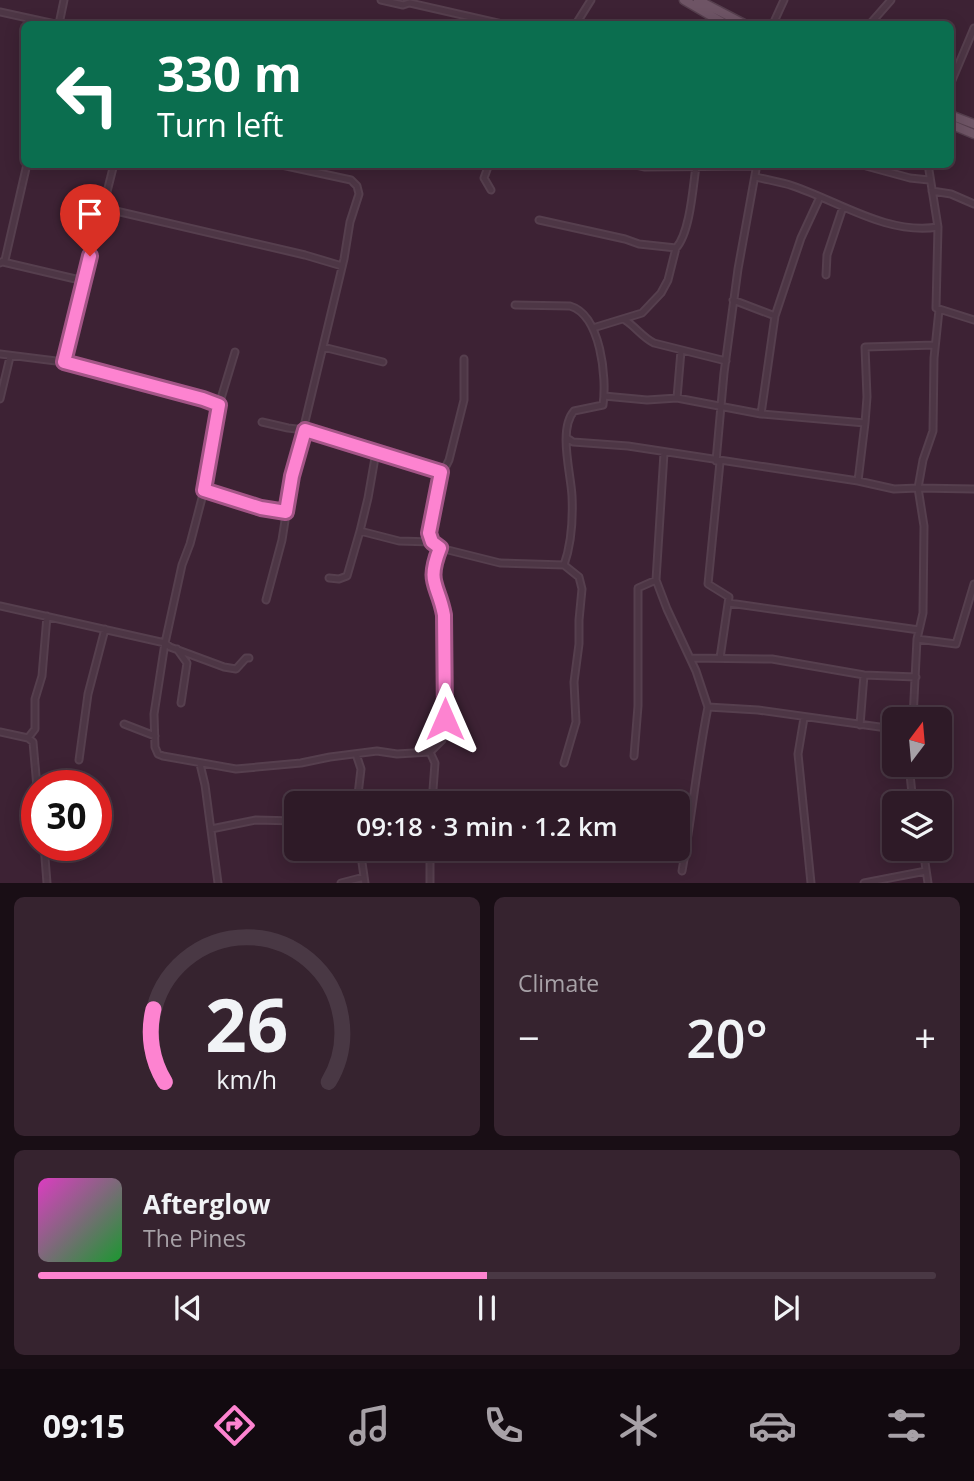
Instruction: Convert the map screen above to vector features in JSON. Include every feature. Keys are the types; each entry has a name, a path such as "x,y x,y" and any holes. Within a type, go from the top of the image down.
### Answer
{"main road":[{"path":"684,0 720,21"},
{"path":"698,0 738,21"},
{"path":"954,116 974,124"},
{"path":"954,126 974,134"}],"street":[{"path":"58,21 64,0"},
{"path":"381,0 403,5 410,1 490,21"},
{"path":"578,21 591,0"},
{"path":"774,21 784,0"},
{"path":"873,21 891,0"},
{"path":"0,12 43,21"},
{"path":"954,75 972,31"},
{"path":"26,168 2,262 84,281"},
{"path":"64,362 113,168"},
{"path":"266,600 282,540 292,476 305,430 350,222 359,194 357,186 351,180 296,168"},
{"path":"488,168 484,178 491,190"},
{"path":"593,328 637,316 661,293 680,243 696,168"},
{"path":"720,657 729,603 726,594 708,584 733,300 757,168"},
{"path":"873,168 904,177 929,180"},
{"path":"914,707 917,639 923,614 924,540 918,488 923,460 933,431 935,345 939,310 936,306 939,276 938,228 928,168"},
{"path":"756,177 791,186 900,226 916,229 938,228"},
{"path":"932,191 951,194 974,204"},
{"path":"761,414 775,316 801,238 820,197"},
{"path":"826,275 827,255 843,207"},
{"path":"103,208 314,257 342,266"},
{"path":"539,220 639,244 676,248"},
{"path":"733,300 775,316"},
{"path":"515,305 574,306 584,313 593,328 603,368 602,407 572,412 567,438 572,496 571,529 564,565"},
{"path":"939,310 974,320"},
{"path":"636,327 637,316"},
{"path":"624,319 649,341 726,361"},
{"path":"858,481 867,397 865,347 935,345"},
{"path":"323,347 383,362"},
{"path":"677,398 681,351"},
{"path":"235,352 219,405 204,490 182,565 165,643 154,714 155,747 158,754 236,769 301,763 368,752 430,752 442,740 444,732 444,615 441,599 433,587 432,573 440,548"},
{"path":"0,354 64,362 219,405"},
{"path":"0,399 10,357"},
{"path":"464,359 464,400 449,460 441,472 429,533 432,542 440,548 500,563 564,565 579,577 582,589 574,682 576,722 564,763"},
{"path":"604,396 647,400 677,398 761,414 865,423"},
{"path":"262,422 305,430 441,472"},
{"path":"567,438 573,442 628,446 858,481 894,489 974,489"},
{"path":"567,450 573,442"},
{"path":"329,578 347,576 368,498 376,452"},
{"path":"664,453 656,580 690,658 708,708 682,871"},
{"path":"204,490 261,508 286,512"},
{"path":"360,531 400,541 432,542"},
{"path":"634,756 638,706 638,588 656,580"},
{"path":"917,639 956,644 974,584"},
{"path":"729,603 919,630"},
{"path":"0,606 165,643 236,669 249,658"},
{"path":"28,738 35,729 35,699 42,676 47,617"},
{"path":"79,760 85,706 105,629"},
{"path":"177,649 187,663 181,703"},
{"path":"690,658 772,659 864,675 916,677"},
{"path":"860,725 864,675"},
{"path":"708,708 758,710 882,728"},
{"path":"804,718 798,754 811,883"},
{"path":"124,724 155,736"},
{"path":"0,732 28,738 34,747 36,770"},
{"path":"360,763 368,752"},
{"path":"430,752 435,763 433,791"},
{"path":"356,754 361,775 359,791"},
{"path":"200,764 218,883"},
{"path":"211,829 256,820 284,821"},
{"path":"45,861 47,883"},
{"path":"341,883 364,880 362,861"},
{"path":"430,861 430,883"},
{"path":"925,861 928,883"},
{"path":"864,883 926,871"}],"route":[{"path":"90,256 64,362 219,405 220,413 204,490 261,508 286,512 292,476 305,430 441,472 429,533 430,540 440,548 432,573 433,587 441,599 444,615 445,719"}]}
